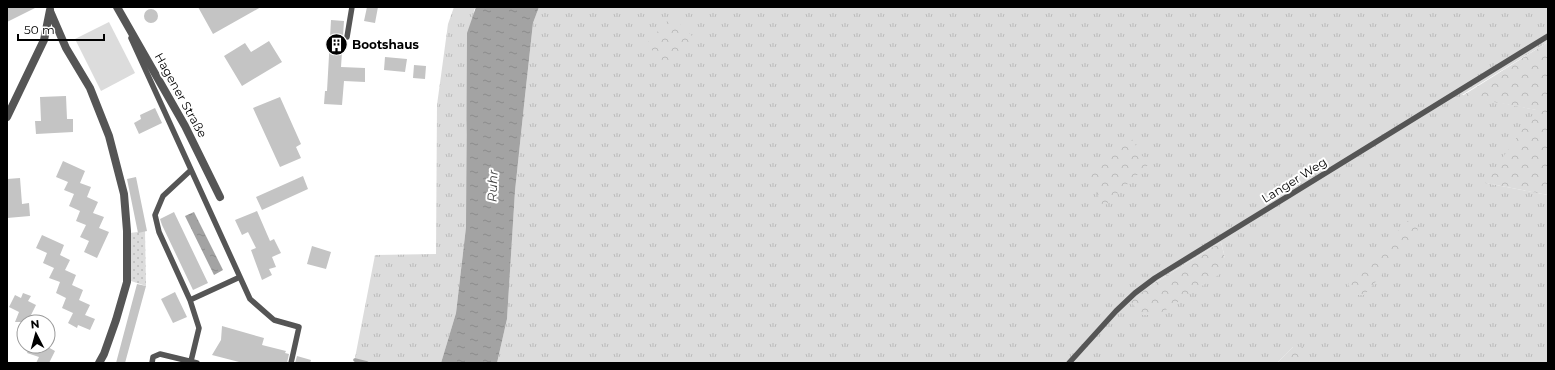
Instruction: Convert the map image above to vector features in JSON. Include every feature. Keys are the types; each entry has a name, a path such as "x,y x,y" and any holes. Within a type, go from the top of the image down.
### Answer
{"street":[{"name":"Hagener Straße","path":"117,7 185,126 220,197"},
{"path":"7,117 44,40 50,9"},
{"path":"50,9 66,48 90,88 109,136 124,194 127,231 127,282 116,320 100,363"}],"lane":[{"path":"117,7 250,299 274,320 299,327 291,363"},
{"path":"347,37 352,7"},
{"name":"Langer Weg","path":"1069,363 1135,293 1156,278 1548,36"},
{"path":"190,362 199,328 190,300 158,232 155,215 163,196 191,170"},
{"path":"190,300 240,277"},
{"path":"152,363 153,357 160,354 197,363"}],"green space":[{"path":"454,7 476,7 474,10 466,135 466,227 456,313 441,363 354,363 375,255 436,254 437,105 448,24"},
{"path":"539,7 1548,7 1548,42 1462,95 1537,110 1486,183 1548,195 1547,363 1308,363 1311,360 1293,347 1277,363 497,363 507,319 515,191 533,23","holes":["1221,242 1225,258 1150,286"]},
{"path":"672,16 696,40 667,65 646,44"},
{"path":"109,22 135,73 101,91 75,39"},
{"path":"1548,42 1548,195 1485,183 1536,110 1462,96"},
{"path":"1128,133 1148,165 1103,207 1088,173"},
{"path":"1407,221 1418,224 1417,235 1364,295 1354,295 1348,284"},
{"path":"145,231 146,286 128,280 130,233"},
{"path":"1221,242 1225,258 1223,272 1158,315 1142,315 1131,302 1150,286"},
{"path":"1293,347 1304,347 1312,360 1308,363 1277,363"}],"water":[{"name":"Ruhr","path":"476,7 539,7 533,23 515,191 507,319 497,363 441,363 456,313 466,227 467,33"},
{"path":"194,212 223,270 214,275 185,216"}],"building":[{"path":"7,7 37,7 7,22"},
{"path":"198,7 261,7 213,34"},
{"path":"367,7 378,7 375,23 364,21"},
{"path":"148,9 154,9 158,13 158,19 154,23 148,23 144,19 144,13"},
{"name":"Bootshaus","path":"331,20 344,21 341,67 365,68 365,82 344,81 342,105 324,104 325,91 327,91"},
{"path":"269,41 282,62 242,86 224,56 245,43 251,52"},
{"path":"385,57 407,59 405,72 384,70"},
{"path":"414,65 426,66 425,79 413,78"},
{"path":"66,96 67,119 73,119 73,132 36,134 35,121 41,121 40,97"},
{"path":"280,97 301,144 296,147 301,158 280,167 253,108"},
{"path":"155,108 162,123 139,134 134,123 141,119 140,115"},
{"path":"63,161 85,171 80,183 91,187 87,197 98,202 93,213 104,217 99,228 109,232 97,258 84,252 89,241 80,237 86,225 76,221 80,211 69,206 74,194 64,190 68,182 56,177"},
{"path":"303,176 308,189 262,210 256,197"},
{"path":"136,177 147,231 138,233 127,179"},
{"path":"20,178 22,204 29,203 30,216 7,218 7,179"},
{"path":"257,211 270,241 274,239 281,253 272,257 276,267 269,269 272,275 262,280 251,250 256,248 248,232 242,235 235,220"},
{"path":"174,212 208,283 193,290 160,219"},
{"path":"42,235 64,245 60,255 70,260 65,270 76,275 72,285 83,290 79,300 90,305 85,315 95,319 90,330 78,325 77,328 68,323 73,313 62,308 66,298 56,293 60,282 49,278 54,268 43,263 47,253 36,248"},
{"path":"312,246 331,252 326,269 307,264"},
{"path":"137,284 146,286 125,363 116,363"},
{"path":"175,292 187,317 173,323 161,299"},
{"path":"23,293 31,296 28,301 36,305 32,314 18,314 19,312 9,307 15,295 21,298"},
{"path":"222,326 264,338 262,345 286,351 285,353 289,354 287,363 243,363 212,355 221,340"},
{"path":"30,354 54,354 49,363 36,363 39,357"},
{"path":"297,356 311,360 310,363 295,363"}],"waterway":[{"path":"355,360 367,363"}],"place":[{"name":"Bootshaus","path":"336,44"}]}
